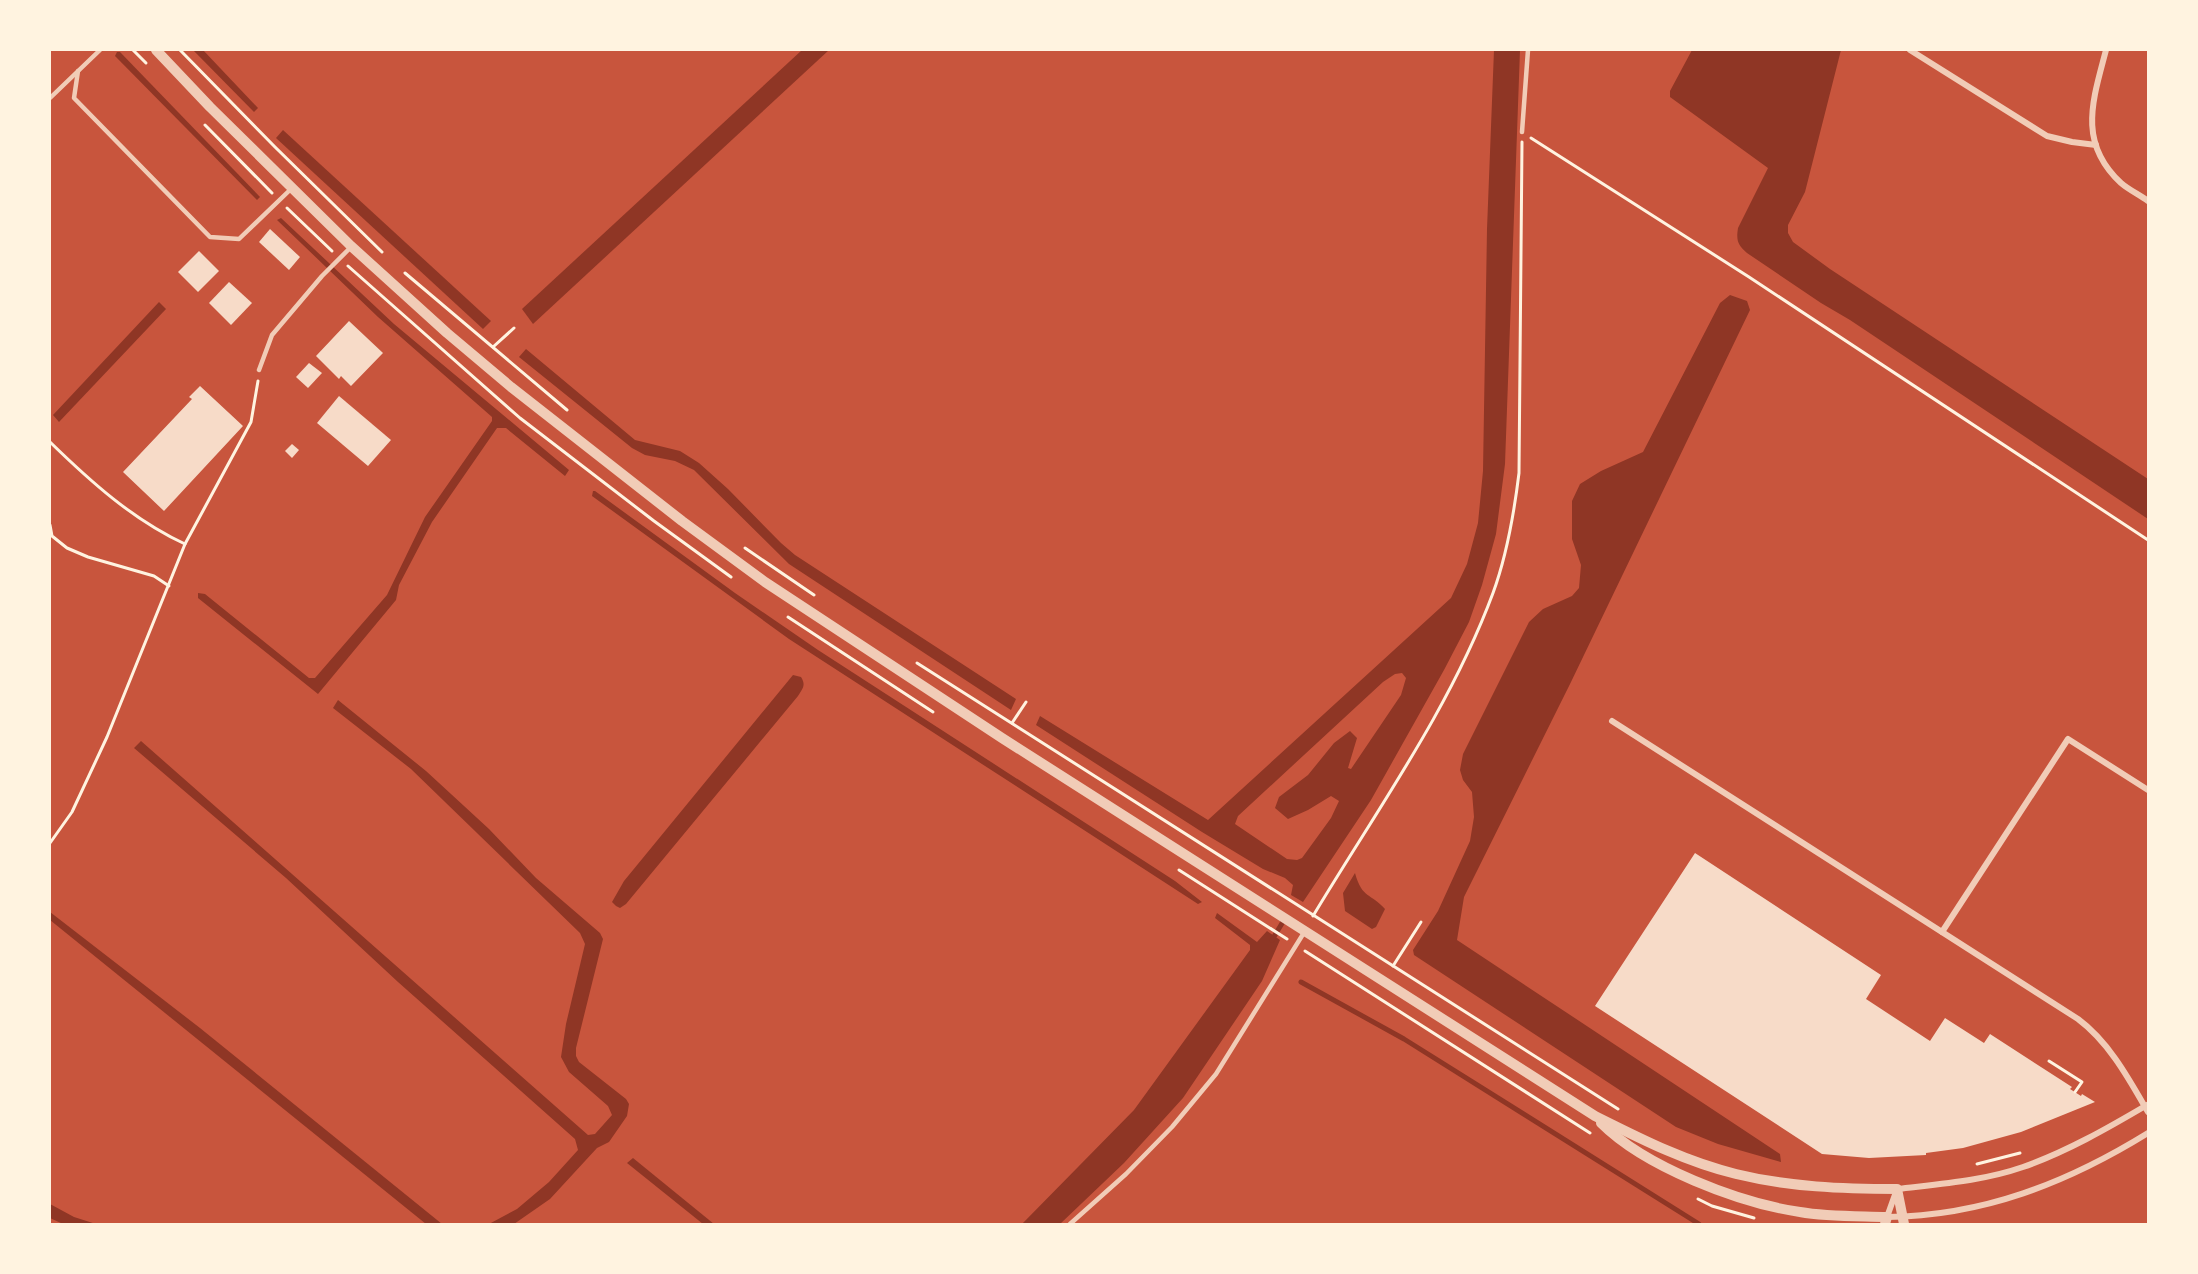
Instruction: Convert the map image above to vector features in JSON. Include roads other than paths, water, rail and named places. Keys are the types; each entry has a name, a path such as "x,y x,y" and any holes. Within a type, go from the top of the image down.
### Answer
{"street":[{"path":"156,50 351,246 480,361 664,507 765,582 1002,738 1595,1116 1670,1152 1736,1174 1790,1184 1897,1190 1984,1177 2022,1167 2050,1156 2147,1107 2107,1048 2087,1026 1612,721"},
{"path":"1910,50 2047,136 2096,145"},
{"path":"2106,50 2092,106 2091,124 2096,145 2106,164 2122,183 2148,201"},
{"path":"1942,932 2068,739 2148,790"},
{"path":"1595,1116 1618,1138 1635,1149 1713,1188 1742,1198 1799,1212 1886,1221 1904,1221 1997,1202 2026,1193 2082,1170 2148,1133"},
{"path":"1897,1190 1904,1221"},
{"path":"1886,1221 1897,1190"}],"lane":[{"path":"50,98 100,50"},
{"path":"1522,132 1528,50"},
{"path":"78,71 74,98 210,237 239,239 292,188"},
{"path":"259,370 272,335 351,246"},
{"path":"1070,1224 1126,1174 1172,1127 1216,1074 1302,929"}],"waterway":[{"path":"1272,940 1284,920"},
{"path":"1301,982 1404,1039 1699,1224"}]}
